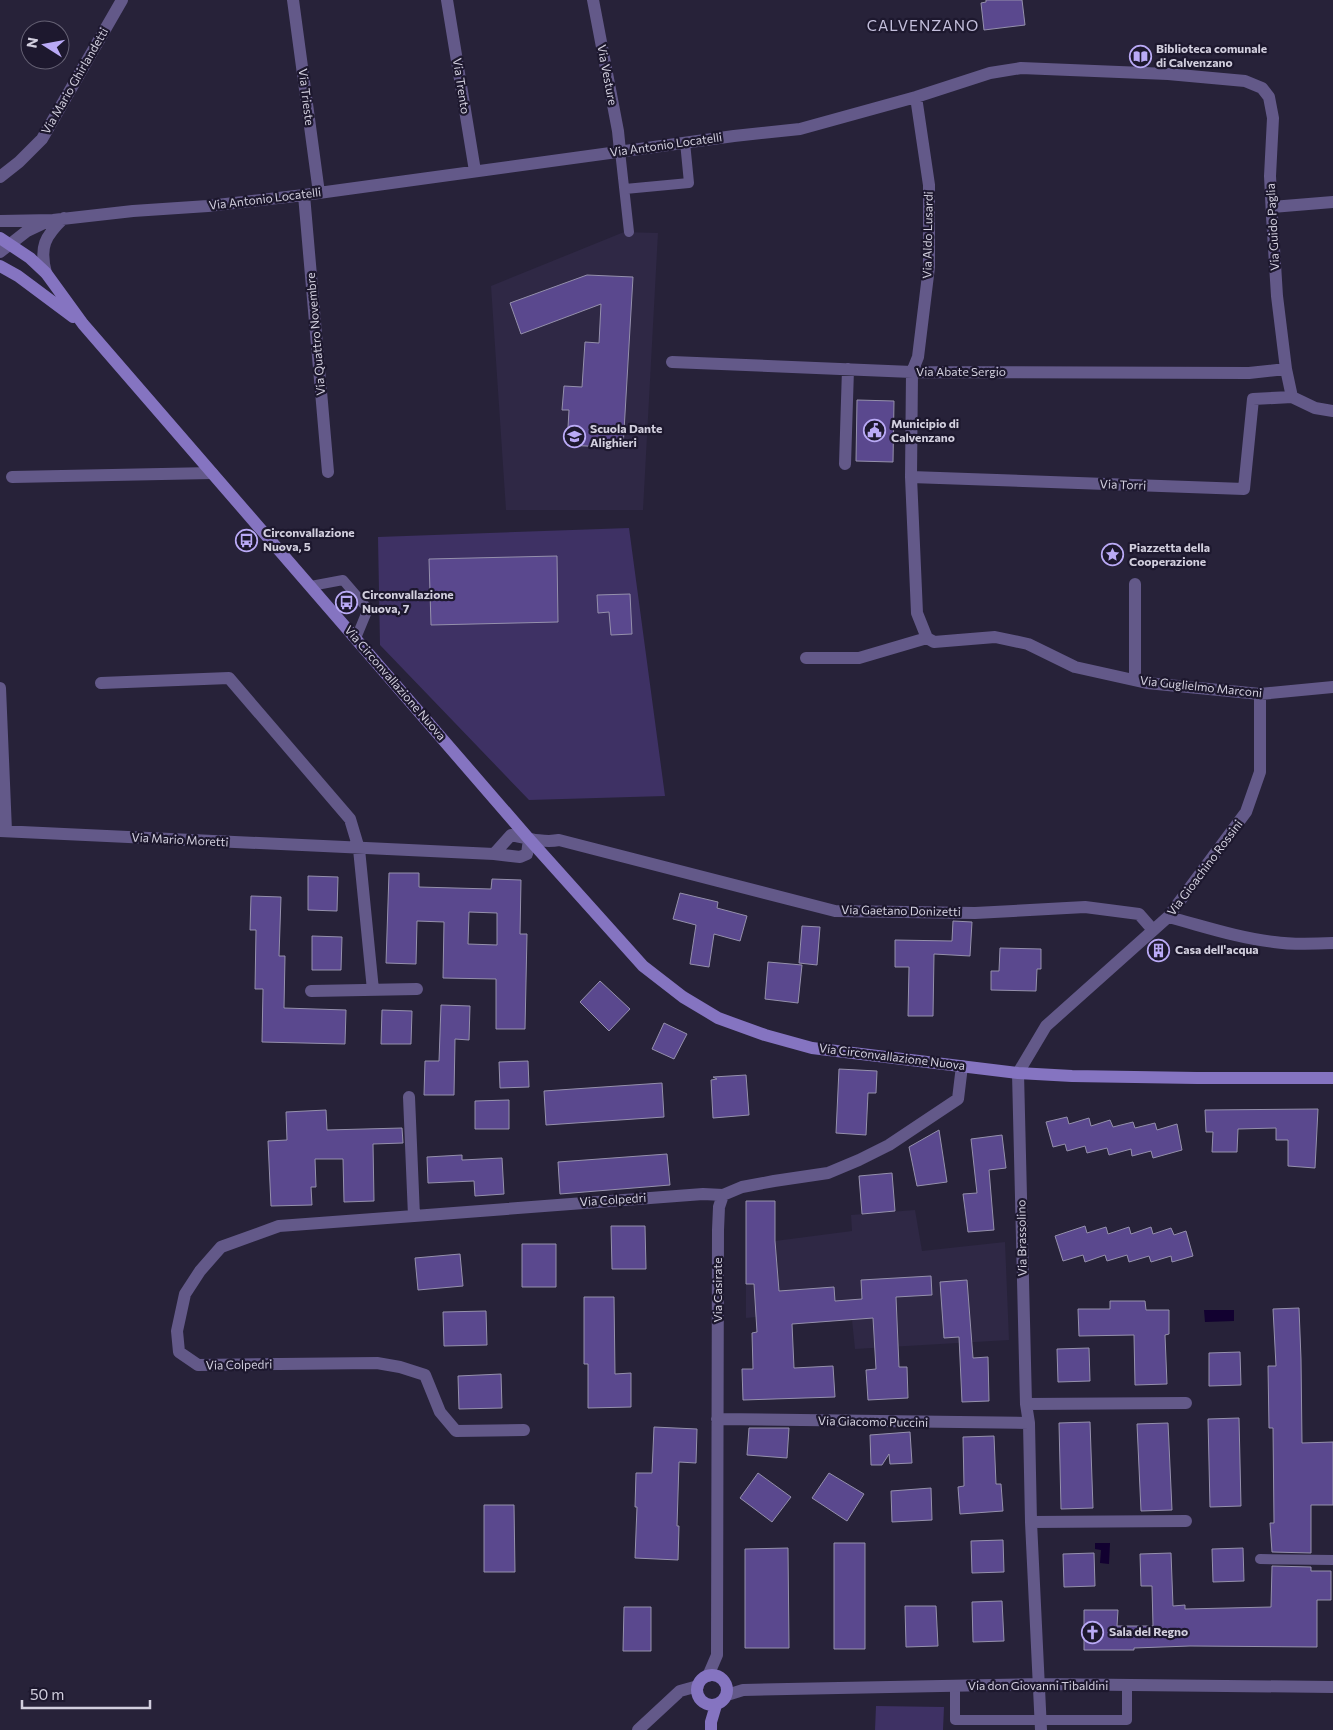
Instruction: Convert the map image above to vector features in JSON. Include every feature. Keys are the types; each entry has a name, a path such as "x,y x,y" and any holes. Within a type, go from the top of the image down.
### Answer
{"main road":[{"path":"4,245 30,258 46,273 83,324"},
{"path":"0,266 18,276 83,324"},
{"name":"Via Circonvallazione Nuova","path":"83,324 529,839 643,966 684,997 718,1018 764,1035 812,1048 1018,1072 1072,1076 1333,1078"},
{"path":"705,1698 724,1700 726,1690 721,1678 712,1675 708,1676"},
{"name":"Via Casirate","path":"708,1676 700,1682 711,1726"}],"street":[{"name":"Via Mario Ghirlandetti","path":"0,177 19,162 42,138 122,0"},
{"name":"Via Trieste","path":"293,0 319,193"},
{"name":"Via Trento","path":"447,0 475,172"},
{"name":"Via Vesture","path":"593,0 618,131 620,151"},
{"name":"Via Antonio Locatelli","path":"0,221 59,219 208,206 304,195 685,142 800,129 916,97 990,73 1021,68 1168,74 1245,81 1262,88"},
{"name":"Via Guido Paglia","path":"1262,88 1269,97 1272,118 1270,176 1277,296 1286,369 1292,398"},
{"name":"Via Aldo Lusardi","path":"911,477 912,372 918,357 929,267 929,186 916,97"},
{"name":"Via Quattro Novembre","path":"304,195 328,472"},
{"path":"1272,207 1333,202"},
{"name":"Via Antonio Locatelli","path":"4,245 28,231 59,219"},
{"path":"46,273 43,262 45,242 48,233 59,219"},
{"name":"Via Abate Sergio","path":"672,362 912,372 1249,374 1286,369"},
{"path":"845,464 848,369"},
{"path":"1292,398 1315,408 1333,412"},
{"name":"Via Torri","path":"911,477 1244,489 1253,399 1292,398"},
{"path":"12,478 212,473"},
{"path":"806,658 859,658 927,638 917,613 911,477"},
{"path":"1134,584 1135,680"},
{"name":"Via Guglielmo Marconi","path":"927,638 934,642 1003,638 1028,644 1075,666 1147,683 1260,694 1333,687"},
{"path":"101,683 229,678 350,819 359,849 373,990"},
{"path":"0,688 3,831"},
{"name":"Via Gioachino Rossini","path":"1018,1072 1046,1026 1168,918 1246,812 1260,772 1260,694"},
{"name":"Via Mario Moretti","path":"3,831 494,854"},
{"path":"511,835 529,839 527,854 520,857 494,854 511,835"},
{"name":"Via Gaetano Donizetti","path":"529,839 559,840 835,911 975,912 1085,907 1139,914 1153,930"},
{"path":"1168,918 1274,942 1333,943"},
{"path":"311,991 417,989"},
{"path":"723,1195 750,1186 828,1173 889,1145 958,1099 962,1066"},
{"name":"Via Brassolino","path":"1018,1072 1026,1404 1029,1423 1031,1522 1041,1725"},
{"path":"409,1096 414,1216"},
{"name":"Via Colpedri","path":"524,1430 456,1431 440,1412 425,1375 400,1367 377,1364 198,1365 179,1352 177,1331 185,1294 200,1271 220,1248 279,1226 703,1194 723,1195"},
{"name":"Via Casirate","path":"708,1676 717,1655 718,1230 719,1207 723,1195"},
{"path":"1026,1404 1186,1403"},
{"name":"Via Giacomo Puccini","path":"717,1419 1029,1423"},
{"path":"1031,1522 1186,1521"},
{"name":"Via don Giovanni Tibaldini","path":"726,1690 1039,1684 1333,1688"},
{"path":"638,1730 680,1691 705,1698"}],"lane":[{"path":"625,189 689,183 685,142"},
{"path":"620,151 629,232"},
{"path":"311,586 343,580 368,610 356,638"},
{"path":"1260,1559 1333,1560"},
{"path":"955,1686 955,1720 1041,1725 1127,1720 1127,1686"}],"shaded area":[{"name":"Scuola Dante Alighieri","path":"624,232 658,233 643,510 506,510 491,286"},
{"path":"629,528 665,796 529,800 380,645 378,537"},
{"path":"915,1210 922,1251 1005,1242 1009,1340 855,1349 852,1320 757,1326 756,1317 746,1318 746,1241 775,1241 852,1231 851,1215"},
{"path":"1204,1310 1234,1310 1234,1321 1205,1322"},
{"path":"1095,1543 1110,1543 1109,1564 1100,1563 1101,1550 1095,1549"},
{"path":"876,1706 944,1707 943,1730 875,1730"}],"building":[{"path":"986,0 1022,0 1025,25 984,30 981,3 986,2"},
{"path":"587,275 633,277 623,448 567,445 569,410 562,410 564,386 582,387 585,342 599,343 601,304 521,334 510,303"},
{"path":"857,400 894,401 893,462 856,461"},
{"path":"557,556 558,622 431,625 429,559"},
{"path":"630,594 632,634 611,635 609,612 598,613 597,595"},
{"path":"389,873 419,873 419,887 491,889 492,879 521,880 520,934 527,934 525,1029 496,1029 496,979 443,978 444,922 417,921 416,964 386,963","holes":["469,912 497,913 497,945 468,944"]},
{"path":"308,876 338,877 337,911 308,910"},
{"path":"680,893 718,902 717,908 747,916 740,941 714,934 709,967 690,964 696,925 673,919"},
{"path":"251,896 281,897 279,956 285,956 284,1008 346,1010 345,1044 262,1042 263,989 255,989 256,930 250,930"},
{"path":"953,921 972,922 970,956 934,954 933,1016 908,1016 909,967 895,967 895,940 952,941"},
{"path":"802,926 820,927 817,965 799,963"},
{"path":"312,936 342,937 341,970 312,970"},
{"path":"1000,948 1041,949 1041,969 1037,969 1036,991 991,990 991,971 999,971"},
{"path":"768,962 802,965 798,1003 765,999"},
{"path":"600,981 630,1009 609,1031 580,1002"},
{"path":"441,1005 470,1006 469,1040 455,1039 454,1095 424,1095 425,1061 439,1061"},
{"path":"382,1010 412,1011 411,1044 381,1044"},
{"path":"664,1023 687,1034 674,1059 652,1049"},
{"path":"528,1061 529,1087 500,1088 499,1062"},
{"path":"839,1069 877,1071 876,1093 868,1093 866,1135 836,1133"},
{"path":"746,1075 749,1115 713,1118 711,1080 717,1079 713,1077"},
{"path":"662,1083 664,1117 546,1125 544,1091"},
{"path":"509,1100 509,1129 475,1129 475,1101"},
{"path":"1318,1109 1315,1168 1288,1166 1288,1140 1276,1140 1276,1128 1238,1129 1237,1152 1212,1152 1213,1132 1206,1132 1205,1110"},
{"path":"326,1110 327,1130 402,1128 403,1143 373,1144 374,1201 344,1202 343,1159 315,1159 316,1187 311,1187 312,1205 271,1206 268,1141 287,1140 286,1112"},
{"path":"1067,1117 1069,1124 1089,1118 1091,1126 1110,1120 1113,1127 1133,1122 1135,1128 1155,1123 1157,1130 1177,1124 1182,1150 1153,1158 1151,1151 1132,1156 1131,1149 1109,1155 1107,1148 1087,1153 1085,1146 1067,1151 1065,1144 1053,1147 1046,1122"},
{"path":"939,1130 947,1182 917,1186 909,1147"},
{"path":"1002,1135 1006,1168 989,1170 994,1230 968,1232 963,1194 977,1193 971,1139"},
{"path":"667,1154 670,1185 560,1194 558,1162"},
{"path":"462,1155 462,1160 502,1158 504,1194 475,1196 474,1181 428,1183 427,1157"},
{"path":"892,1173 895,1211 862,1214 859,1176"},
{"path":"746,1201 775,1201 775,1241 779,1291 834,1287 835,1301 862,1299 861,1280 931,1276 932,1295 896,1297 899,1367 907,1367 908,1398 868,1400 866,1370 876,1369 873,1318 792,1324 794,1368 833,1366 835,1397 743,1400 742,1369 753,1369 752,1333 757,1332 754,1284 746,1284"},
{"path":"611,1226 645,1226 646,1269 612,1269"},
{"path":"1085,1226 1087,1233 1106,1227 1108,1234 1129,1227 1131,1234 1151,1227 1153,1234 1171,1228 1174,1235 1186,1231 1193,1256 1172,1262 1171,1256 1151,1262 1149,1256 1129,1262 1127,1255 1107,1261 1105,1255 1085,1262 1083,1255 1063,1261 1055,1236"},
{"path":"522,1244 556,1244 556,1287 522,1287"},
{"path":"460,1254 463,1286 418,1290 415,1258"},
{"path":"967,1280 973,1358 988,1357 989,1401 962,1402 959,1337 944,1338 940,1282"},
{"path":"584,1297 614,1297 615,1374 631,1373 631,1407 588,1408 588,1364 584,1364"},
{"path":"1110,1301 1145,1301 1146,1310 1169,1310 1169,1334 1165,1335 1167,1384 1135,1385 1134,1335 1079,1336 1078,1309 1110,1309"},
{"path":"1299,1308 1302,1443 1333,1442 1333,1505 1311,1505 1311,1553 1272,1552 1270,1523 1274,1523 1273,1428 1269,1428 1268,1366 1276,1366 1273,1309"},
{"path":"486,1311 487,1345 444,1346 443,1312"},
{"path":"1089,1348 1090,1381 1058,1382 1057,1349"},
{"path":"1240,1352 1241,1385 1209,1386 1209,1353"},
{"path":"501,1374 502,1408 459,1409 458,1376"},
{"path":"1239,1418 1241,1506 1210,1507 1208,1419"},
{"path":"1090,1422 1093,1508 1061,1509 1059,1423"},
{"path":"1168,1423 1172,1510 1141,1511 1137,1424"},
{"path":"654,1427 697,1429 696,1463 679,1462 678,1560 635,1558 636,1473 652,1473"},
{"path":"749,1428 789,1428 787,1458 747,1455"},
{"path":"910,1432 912,1463 890,1464 889,1454 882,1465 871,1465 870,1435"},
{"path":"994,1436 996,1484 1001,1484 1003,1511 960,1514 958,1487 964,1486 963,1437"},
{"path":"758,1473 791,1497 772,1522 740,1498"},
{"path":"829,1473 864,1494 847,1521 812,1498"},
{"path":"931,1488 932,1520 892,1522 891,1491"},
{"path":"484,1505 514,1505 515,1572 484,1572"},
{"path":"1003,1540 1004,1572 972,1573 971,1541"},
{"path":"834,1543 865,1543 865,1649 834,1649"},
{"path":"788,1548 789,1648 745,1648 745,1549"},
{"path":"1243,1548 1244,1581 1213,1582 1212,1549"},
{"path":"1094,1553 1095,1586 1064,1587 1063,1554"},
{"path":"1171,1553 1173,1606 1185,1605 1185,1609 1271,1607 1272,1566 1311,1567 1311,1571 1331,1571 1331,1600 1317,1600 1317,1647 1190,1646 1134,1648 1134,1650 1084,1650 1084,1610 1118,1610 1117,1626 1153,1626 1152,1586 1141,1586 1140,1554"},
{"path":"1002,1601 1004,1641 973,1642 972,1602"},
{"path":"905,1606 936,1606 938,1646 906,1647"},
{"path":"624,1607 651,1607 651,1651 623,1651"}],"place":[{"name":"Biblioteca comunale di Calvenzano","path":"1140,56"},
{"name":"Municipio di Calvenzano","path":"875,431"},
{"name":"Scuola Dante Alighieri","path":"574,436"},
{"name":"Circonvallazione Nuova, 5","path":"247,540"},
{"name":"Piazzetta della Cooperazione","path":"1113,555"},
{"name":"Circonvallazione Nuova, 7","path":"346,602"},
{"name":"Casa dell'acqua","path":"1159,950"},
{"name":"Sala del Regno","path":"1093,1632"}],"district":[{"name":"CALVENZANO","path":"923,26"}]}
